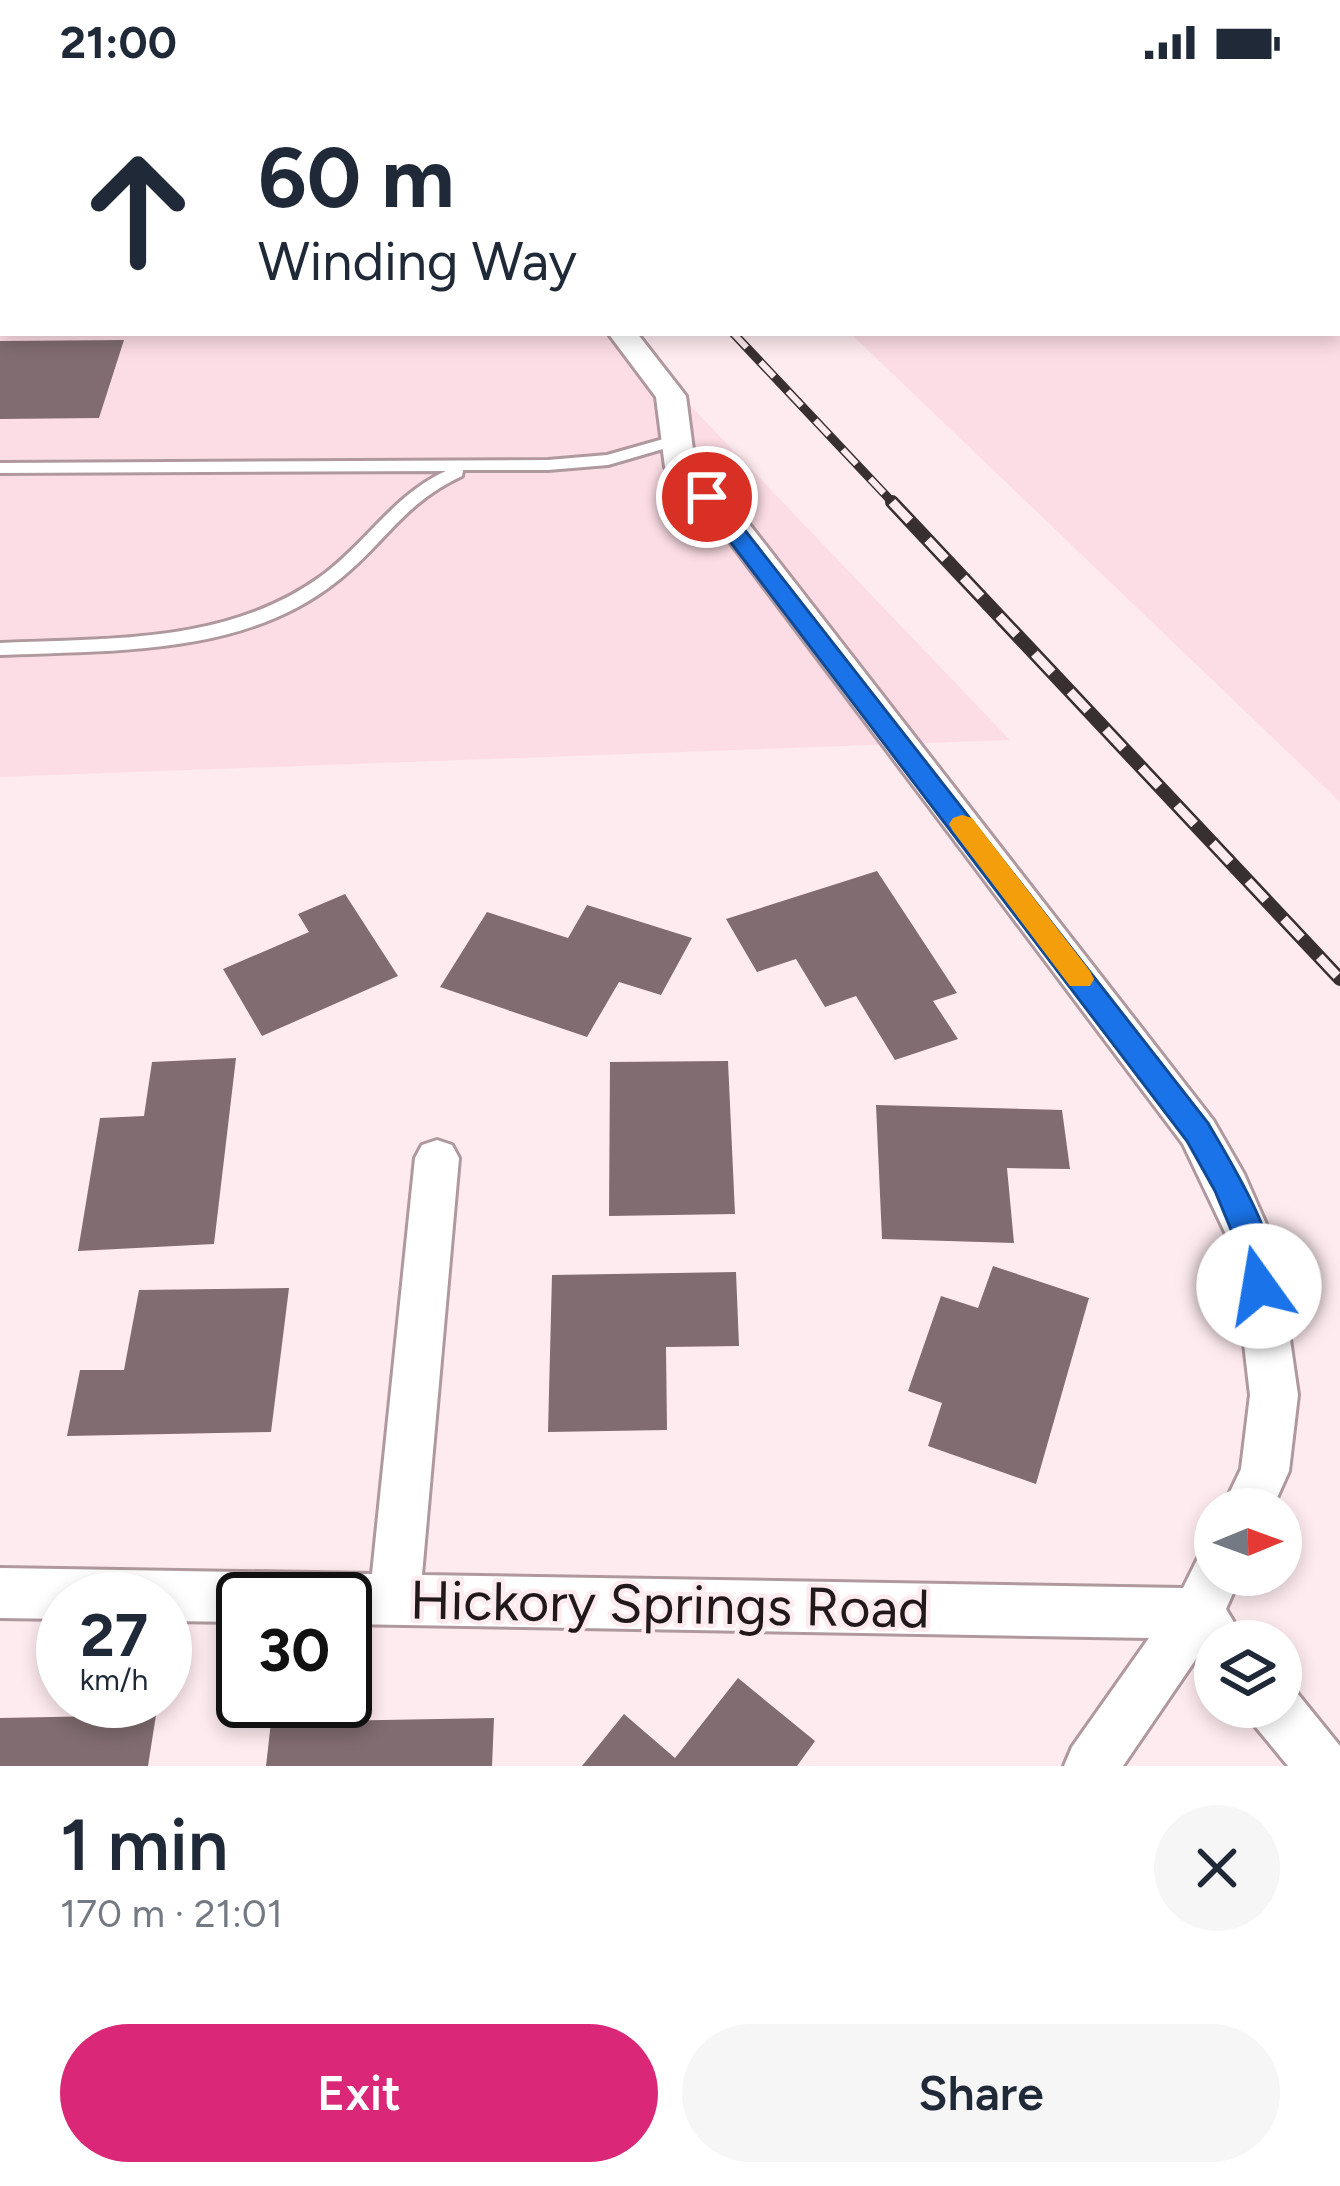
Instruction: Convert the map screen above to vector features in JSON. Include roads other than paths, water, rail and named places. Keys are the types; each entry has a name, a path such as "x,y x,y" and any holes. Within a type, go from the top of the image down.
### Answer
{"street":[{"path":"624,336 671,396 680,467 735,527 1198,1132 1229,1187 1255,1249 1274,1395 1265,1471 1257,1488"},
{"path":"394,1598 437,1158"},
{"name":"Hickory Springs Road","path":"0,1593 1210,1610"},
{"path":"1091,1766 1210,1610"},
{"path":"1291,1728 1322,1766"}],"lane":[{"path":"0,468 468,467 608,460 674,441"},
{"path":"0,649 158,639 234,626 311,591 333,576 414,492 468,467"}],"railway":[{"path":"736,336 895,505"},
{"path":"892,502 1340,979"}]}
